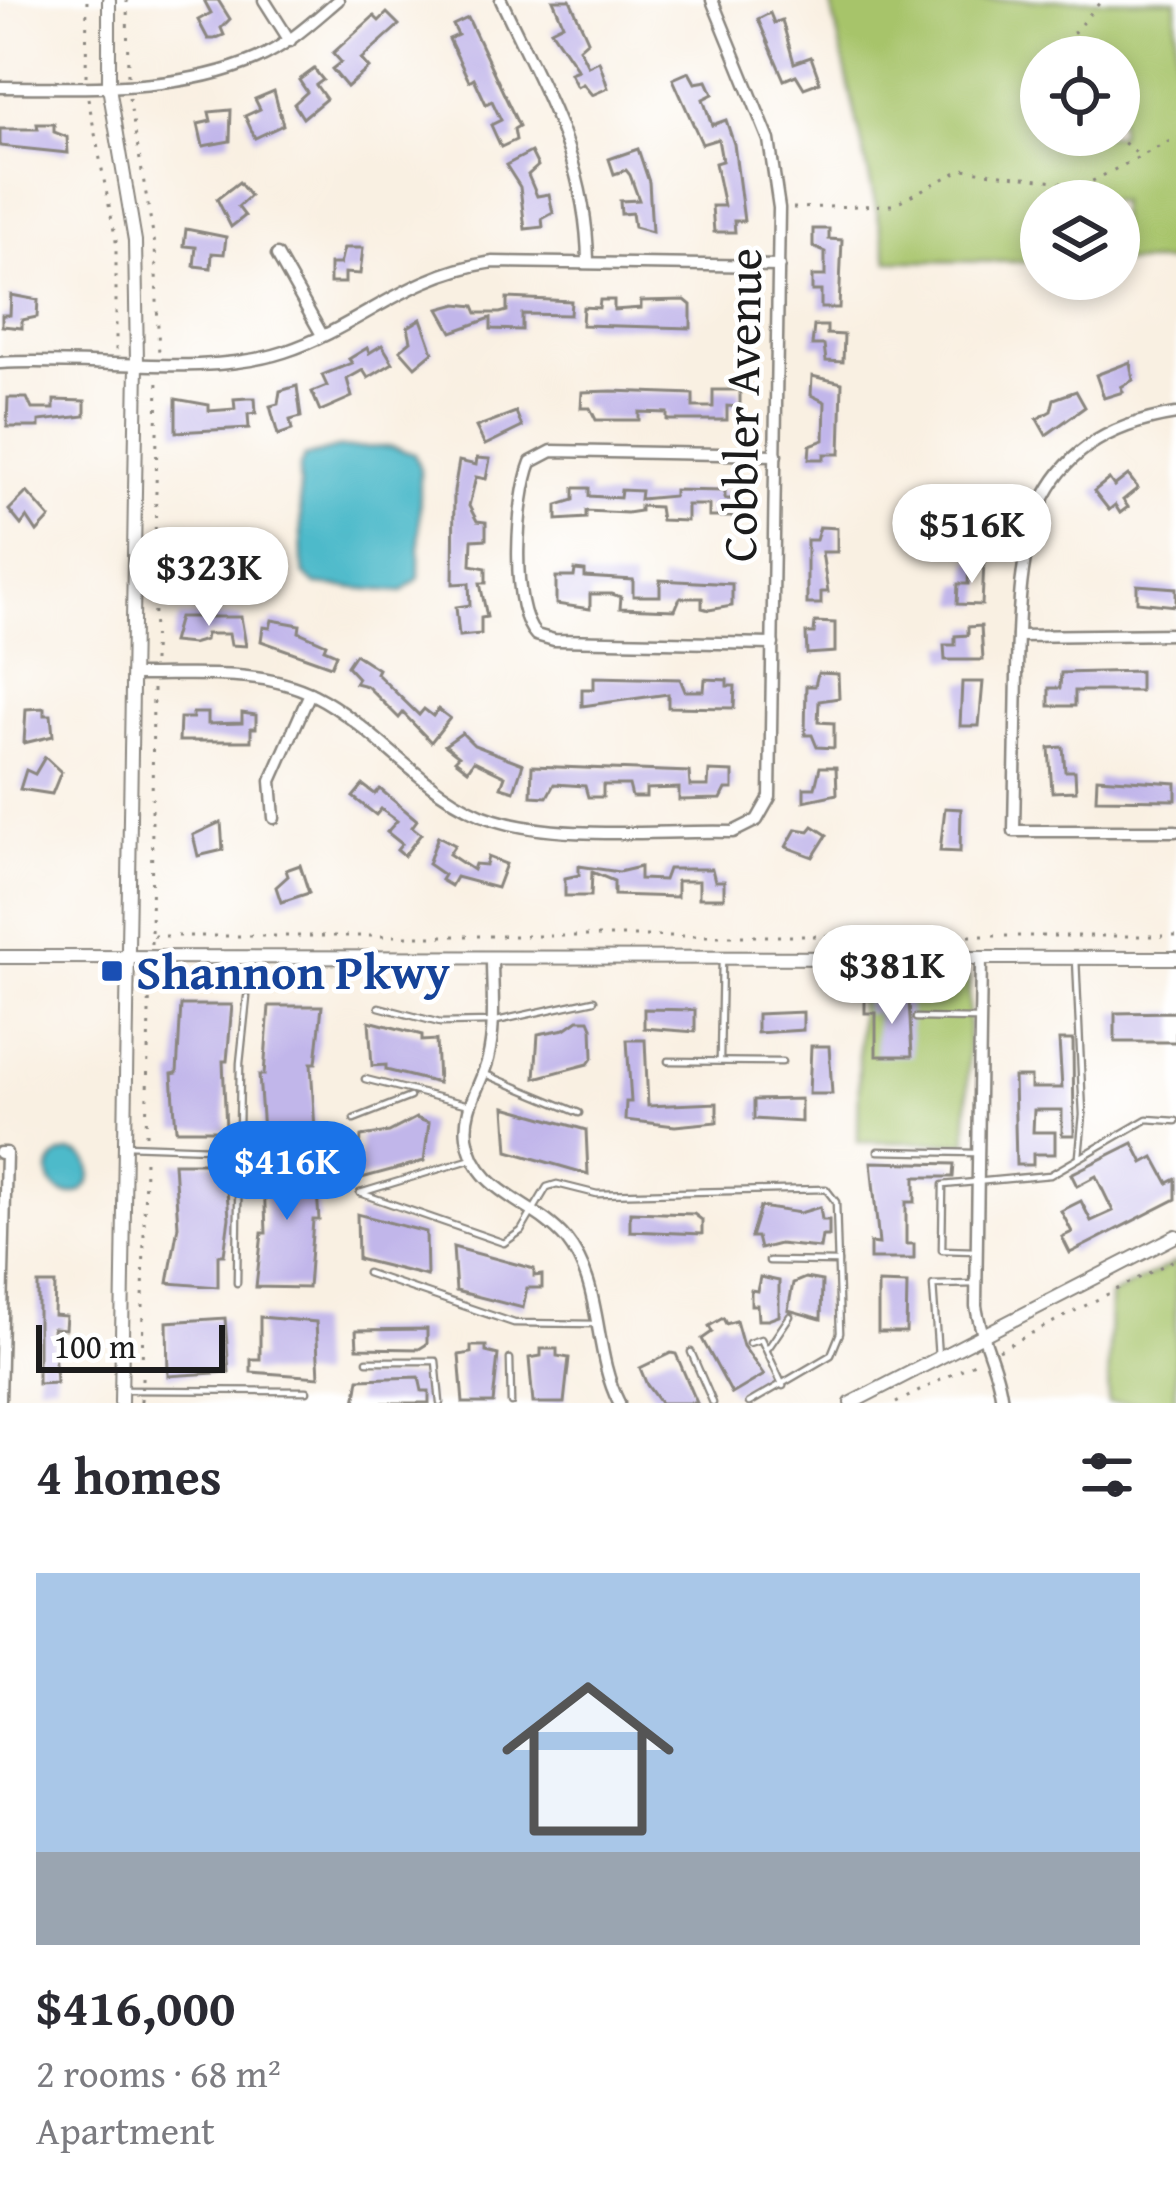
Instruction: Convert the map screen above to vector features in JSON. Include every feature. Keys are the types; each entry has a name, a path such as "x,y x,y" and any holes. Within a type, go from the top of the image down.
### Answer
{"street":[{"path":"109,0 109,87 135,242 137,362 121,1397"},
{"path":"264,0 290,41"},
{"path":"0,87 109,87 220,72 290,41 338,0"},
{"path":"501,0 578,166 588,208 588,262"},
{"name":"Cobbler Avenue","path":"310,693 452,799 494,820 540,828 733,832 757,820 770,796 779,208 770,140 712,0"},
{"path":"277,255 322,334"},
{"path":"0,363 247,361 322,334 414,282 451,268 493,262 779,266"},
{"path":"1176,414 1143,419 1086,448 1042,499 1021,556 1015,831 1176,831"},
{"path":"773,644 554,640 536,634 520,608 522,485 531,462 552,451 776,455"},
{"path":"1018,636 1176,634"},
{"path":"133,675 257,678 310,693 271,781 274,818"},
{"path":"0,957 1176,958"},
{"path":"492,958 492,1022 483,1073 470,1105 467,1138 474,1159 501,1193 535,1211 577,1255 607,1376 619,1403"},
{"path":"981,958 976,1284 980,1337 1000,1380 1002,1403"},
{"path":"0,1400 3,1153"},
{"path":"851,1403 1176,1236"}],"lane":[{"path":"720,1063 722,958"},
{"path":"1076,958 1083,1115 1079,1156"},
{"path":"237,1283 240,1063 247,998"},
{"path":"379,1006 440,1023 492,1022 594,1000"},
{"path":"916,1018 980,1019"},
{"path":"668,1061 782,1062"},
{"path":"483,1073 579,1113"},
{"path":"365,1078 414,1095 470,1105"},
{"path":"354,1119 414,1095"},
{"path":"976,1252 942,1250 943,1185 1050,1175 1147,1119 1176,1121"},
{"path":"126,1145 241,1149"},
{"path":"878,1150 978,1153"},
{"path":"474,1159 360,1193 505,1243 521,1231 547,1187 557,1184 597,1194 826,1189 836,1202 840,1333 831,1355 749,1403"},
{"path":"769,1261 838,1262"},
{"path":"367,1273 514,1323 597,1324"},
{"path":"938,1358 933,1286 976,1284"},
{"path":"770,1347 790,1316"},
{"path":"749,1343 761,1339 770,1347 783,1386"},
{"path":"691,1352 713,1403"},
{"path":"511,1359 512,1403"},
{"path":"368,1361 436,1361 440,1403"},
{"path":"121,1397 308,1391"}],"path":[{"path":"87,0 87,87 116,241 115,362"},
{"path":"127,0 128,85 155,244 158,362 141,1402"},
{"path":"1073,36 1102,0"},
{"path":"779,208 892,205 964,170 1054,181 1077,189 1176,138"},
{"path":"151,936 1176,936"},
{"path":"896,1403 1176,1258"}],"green space":[{"path":"830,0 1176,0 1176,262 1140,262 1140,180 1020,180 1020,262 888,261"},
{"path":"860,978 969,978 967,1143 858,1142"},
{"path":"1176,1262 1176,1403 1108,1403 1110,1296"}],"water":[{"path":"392,447 414,454 420,469 419,578 402,592 316,585 304,574 302,561 299,469 304,457 337,448"},
{"path":"70,1152 85,1158 91,1173 85,1188 70,1194 55,1188 49,1173 55,1158"}],"building":[{"path":"204,0 218,0 230,19 221,28 224,35 208,39 198,20 211,13"},
{"path":"553,0 570,0 588,40 579,48 588,66 599,61 608,88 592,95 583,84 577,87 570,73 578,70 551,30 563,24"},
{"path":"387,13 399,25 361,59 369,68 347,87 332,69 341,62 333,53 374,16 379,21"},
{"path":"770,13 774,23 782,20 794,63 811,57 820,82 804,88 796,75 784,80 758,19"},
{"path":"468,18 519,126 514,129 516,140 501,147 491,125 501,120 492,101 486,104 474,78 469,81 449,39 458,35 453,25"},
{"path":"314,69 323,80 316,85 326,99 303,118 294,104 307,92 299,80"},
{"path":"689,72 695,83 707,81 713,94 703,99 712,125 726,120 734,144 744,221 734,221 735,232 714,232 712,206 724,206 715,163 722,161 718,139 702,144 673,79"},
{"path":"274,91 283,125 255,138 245,116 260,109 255,99"},
{"path":"231,110 230,141 203,146 198,124 211,121 209,112"},
{"path":"37,124 54,124 54,132 67,137 68,153 0,146 0,129 38,129"},
{"path":"638,149 649,182 652,232 634,227 632,213 621,214 620,201 639,200 630,175 626,170 614,174 609,159"},
{"path":"531,152 538,166 528,175 537,196 549,194 553,213 542,219 543,227 525,229 520,187 506,165"},
{"path":"239,182 250,196 238,207 245,216 231,227 217,199"},
{"path":"186,229 226,237 224,254 212,253 211,268 194,266 196,247 184,246"},
{"path":"813,229 829,229 829,239 842,240 839,308 821,308 821,291 812,291 812,276 825,276 825,252 813,247"},
{"path":"344,248 363,248 360,274 345,273 345,283 330,283 330,264 340,264"},
{"path":"11,295 38,300 37,317 22,320 22,328 2,326 2,315 10,315"},
{"path":"507,298 571,301 570,315 522,314 522,330 491,329 491,318 452,332 439,309 457,304 474,306 477,313 500,313 507,311"},
{"path":"600,300 614,300 614,310 641,308 641,301 685,300 691,305 691,328 582,325 583,307 599,308"},
{"path":"421,319 433,352 415,367 400,350 411,341 408,327"},
{"path":"814,326 827,326 827,334 844,335 843,362 826,361 824,345 812,345"},
{"path":"382,345 393,363 368,378 363,370 347,379 352,397 320,411 312,392 327,386 322,375 352,363 349,359 367,348 369,353"},
{"path":"1130,362 1133,380 1121,387 1123,392 1104,398 1096,375"},
{"path":"812,376 842,383 840,454 824,454 824,459 809,459 810,445 824,440 825,402 811,395"},
{"path":"297,386 301,417 290,420 292,430 278,435 270,406 278,404 280,391"},
{"path":"713,390 740,390 740,407 727,406 727,420 667,420 667,413 639,412 639,420 596,420 590,408 581,408 582,392 612,391 693,394 693,407 713,407"},
{"path":"1076,391 1085,407 1046,435 1037,419 1051,411 1054,399"},
{"path":"8,398 27,398 32,409 54,409 54,400 85,401 85,416 39,421 39,427 7,427"},
{"path":"255,398 256,413 248,414 249,428 176,432 176,399 209,405 209,411 235,409 234,399"},
{"path":"516,412 522,427 485,445 476,427"},
{"path":"477,458 490,459 486,479 476,477 469,506 477,521 486,522 486,539 472,540 471,565 486,568 486,583 480,583 487,617 481,618 481,634 459,636 456,607 470,605 469,583 453,584 454,491 459,461 476,465"},
{"path":"1128,475 1138,488 1123,500 1128,507 1120,513 1115,505 1109,510 1094,491 1109,479 1114,486"},
{"path":"574,488 589,488 589,496 620,498 621,490 641,491 640,499 674,496 674,490 725,491 725,499 737,499 737,517 709,517 709,505 687,505 687,521 661,520 659,507 640,506 640,511 586,511 586,518 557,520 557,505 574,500"},
{"path":"973,488 1004,500 982,531 969,525 979,502 969,497"},
{"path":"27,492 50,518 37,532 27,517 21,525 9,510"},
{"path":"820,527 837,528 837,552 822,552 828,592 821,592 821,604 807,604 807,540 816,540"},
{"path":"969,561 984,561 982,605 957,604 958,584 968,584"},
{"path":"575,570 585,571 585,577 633,580 633,596 660,596 660,580 732,584 732,606 709,610 702,608 702,598 680,598 675,610 620,608 621,597 612,594 590,594 590,609 556,604 556,577 574,577"},
{"path":"1137,585 1176,588 1176,606 1137,602"},
{"path":"179,617 241,617 246,646 231,645 229,634 206,634 205,640 192,644 172,642"},
{"path":"272,620 300,625 299,632 326,644 324,649 336,654 331,666 261,641 263,627 270,628"},
{"path":"815,622 835,623 835,652 807,654 806,633 814,633"},
{"path":"981,626 983,660 945,660 944,645 955,645 955,636 968,635 968,627"},
{"path":"355,654 378,669 376,673 419,715 424,709 433,716 438,709 450,718 431,742 403,713 399,718 367,686 355,683 358,678 347,666"},
{"path":"1140,671 1140,691 1075,691 1075,706 1049,706 1049,688 1060,688 1061,673"},
{"path":"818,673 838,674 839,698 819,701 818,722 834,723 834,748 817,747 812,735 805,735 806,686 815,686"},
{"path":"594,677 680,679 685,691 704,691 705,679 727,680 727,686 735,686 734,708 668,707 668,694 582,706 582,689 594,689"},
{"path":"962,682 983,682 979,726 960,726"},
{"path":"44,708 44,715 51,715 53,736 24,743 26,709"},
{"path":"193,713 208,713 208,724 242,723 242,713 256,715 256,728 251,728 251,741 179,741 180,718 193,718"},
{"path":"462,733 474,745 523,764 514,791 501,787 505,776 474,761 468,770 455,760 459,756 445,745"},
{"path":"1063,747 1065,771 1075,771 1076,791 1052,792 1049,748"},
{"path":"45,757 61,772 52,794 20,789 26,770 35,774"},
{"path":"532,766 689,772 690,786 708,786 709,771 733,772 733,789 726,789 721,799 679,800 679,788 646,789 646,797 632,797 629,785 603,785 603,797 588,797 585,786 554,784 547,797 531,796"},
{"path":"820,767 836,767 837,794 804,801 804,788 815,788"},
{"path":"1097,778 1176,783 1176,800 1096,799"},
{"path":"363,785 375,794 380,789 417,820 412,827 421,834 404,856 397,850 402,844 387,832 397,821 381,809 376,815 353,797"},
{"path":"945,808 961,809 960,852 940,851"},
{"path":"221,822 223,850 198,856 193,835"},
{"path":"813,826 827,835 813,857 786,847 796,829 809,831"},
{"path":"438,836 455,845 449,854 473,870 475,864 486,865 488,857 506,864 497,888 456,877 451,886 441,880 444,875 428,864"},
{"path":"300,865 309,893 281,902 276,887 288,876 286,870"},
{"path":"579,866 619,872 640,867 640,879 664,880 668,869 712,869 715,881 724,881 724,898 699,898 699,881 677,881 677,897 614,895 614,881 592,872 591,896 565,896 565,878 579,875"},
{"path":"865,1000 909,1000 912,1056 876,1056 876,1013 865,1013"},
{"path":"181,1005 232,1005 227,1061 223,1061 226,1130 176,1130 172,1074 177,1073"},
{"path":"269,1006 322,1006 316,1063 311,1063 315,1131 263,1131 259,1075 264,1075"},
{"path":"644,1009 695,1010 695,1032 644,1028"},
{"path":"803,1012 803,1030 757,1033 757,1014"},
{"path":"1176,1012 1176,1042 1115,1042 1115,1013"},
{"path":"578,1020 589,1020 592,1027 593,1057 588,1064 535,1078 538,1034 565,1029"},
{"path":"369,1021 422,1035 422,1041 436,1040 438,1083 386,1070 386,1065 372,1066"},
{"path":"627,1040 645,1040 648,1106 717,1103 717,1122 675,1126 625,1120 626,1102 631,1102"},
{"path":"1059,1040 1073,1040 1074,1135 1062,1135 1062,1110 1034,1110 1033,1132 1055,1132 1055,1154 1033,1154 1033,1165 1016,1165 1014,1077 1031,1077 1031,1088 1062,1088"},
{"path":"811,1046 829,1046 832,1094 809,1094"},
{"path":"801,1099 801,1122 754,1119 754,1100"},
{"path":"505,1107 586,1130 588,1174 508,1151"},
{"path":"416,1118 429,1123 424,1161 358,1179 361,1136 389,1132"},
{"path":"1133,1143 1143,1163 1154,1157 1168,1183 1176,1179 1176,1199 1070,1253 1062,1237 1072,1232 1061,1211 1081,1201 1091,1221 1113,1211 1096,1176 1077,1186 1071,1174"},
{"path":"263,1151 276,1152 276,1162 315,1163 319,1220 313,1220 308,1288 256,1287 262,1233 266,1233"},
{"path":"871,1162 954,1164 953,1177 915,1177 915,1202 906,1202 906,1244 914,1244 914,1259 870,1259 870,1243 879,1244"},
{"path":"174,1163 225,1163 229,1218 224,1255 218,1255 218,1287 168,1283 178,1226"},
{"path":"760,1207 800,1213 820,1207 822,1220 829,1220 829,1236 822,1236 820,1248 779,1244 760,1249 757,1237 751,1237"},
{"path":"630,1212 694,1214 702,1220 702,1234 630,1231"},
{"path":"357,1214 426,1232 427,1276 358,1259"},
{"path":"453,1247 534,1269 534,1276 542,1275 542,1288 527,1288 523,1308 456,1291"},
{"path":"760,1277 779,1281 779,1316 768,1320 758,1320 757,1305 751,1305 751,1290 757,1291"},
{"path":"805,1278 822,1281 821,1319 788,1310 793,1283"},
{"path":"878,1283 907,1284 906,1332 878,1332"},
{"path":"38,1284 55,1284 54,1315 66,1316 65,1329 53,1328 56,1383 38,1384"},
{"path":"260,1317 316,1322 319,1377 251,1372 251,1359 260,1359"},
{"path":"225,1318 229,1372 168,1376 167,1322"},
{"path":"723,1318 726,1324 736,1321 743,1346 764,1375 732,1394 702,1339 712,1332 709,1326"},
{"path":"427,1329 427,1344 419,1349 357,1348 356,1330"},
{"path":"471,1346 486,1346 486,1352 498,1355 493,1403 463,1403 459,1355 471,1353"},
{"path":"541,1349 557,1349 557,1356 569,1358 564,1403 533,1403 529,1358 541,1356"},
{"path":"676,1354 697,1403 660,1403 647,1385 640,1368"},
{"path":"419,1377 422,1391 429,1391 429,1403 355,1403 359,1379"}],"place":[{"name":"Shannon Pkwy","path":"112,971"}]}
